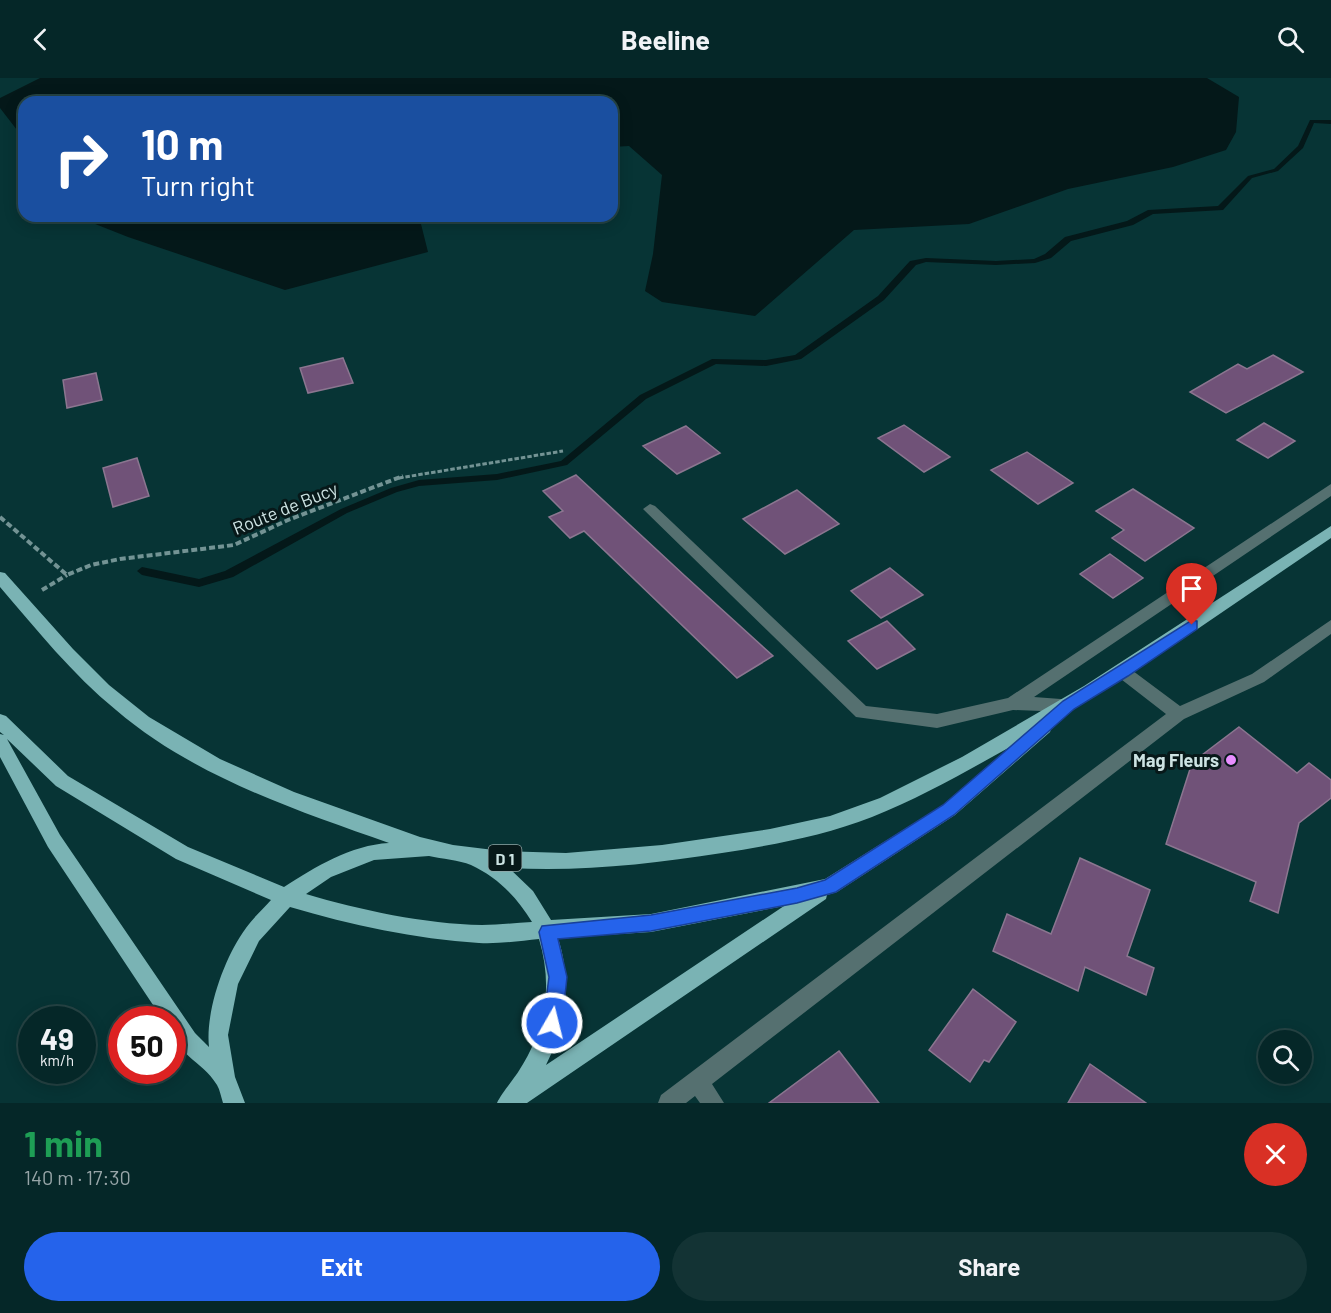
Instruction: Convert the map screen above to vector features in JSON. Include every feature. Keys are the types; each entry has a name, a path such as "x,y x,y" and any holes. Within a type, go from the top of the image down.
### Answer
{"main road":[{"name":"D 1","path":"0,577 93,682 142,721 185,750 241,779 368,828 435,850 472,856 569,862 616,859 774,836 845,819 943,776 1068,705 1123,672 1331,531"},
{"name":"D 1","path":"0,721 62,781 182,853 286,897 344,914 417,927 481,934 548,932 651,923 797,895 830,886 949,810 1068,705"},
{"path":"0,741 61,851 188,1040 224,1077"},
{"path":"234,1103 224,1077 218,1035 228,982 252,935 286,897 324,871 374,852 435,850"},
{"path":"472,856 512,881 536,908 548,932 558,977 555,1010 549,1036 512,1101"},
{"path":"512,1101 830,886"}],"street":[{"path":"1013,703 1331,489"},
{"path":"650,509 862,712 937,721 1013,703 1068,705"},
{"path":"669,1103 1178,714 1258,678 1331,626"},
{"path":"1123,672 1143,685 1178,714"},
{"path":"698,1083 713,1103"}],"path":[{"name":"Route de Bucy","path":"0,517 67,575 91,565 120,559 234,545 288,520 406,475 563,450"}],"shaded area":[{"path":"40,78 1207,78 1239,97 1236,132 1226,150 1173,167 1068,189 969,224 854,230 755,316 662,302 645,291 653,254 662,175 629,146 618,147 618,96 18,96 18,131 0,108 0,98"},
{"path":"90,222 420,222 428,252 285,290"}],"building":[{"path":"1273,355 1303,372 1226,413 1190,392 1238,364 1247,369"},
{"path":"343,358 353,383 308,393 300,368"},
{"path":"96,373 102,400 67,408 63,380"},
{"path":"1264,423 1295,441 1268,458 1237,440"},
{"path":"904,425 950,457 924,472 878,438"},
{"path":"686,426 720,453 677,474 643,446"},
{"path":"1027,452 1073,483 1038,504 991,470"},
{"path":"137,458 149,496 113,507 103,468"},
{"path":"576,475 773,656 737,678 584,531 570,538 549,517 563,511 543,491"},
{"path":"1133,489 1194,528 1145,561 1112,538 1124,530 1096,511"},
{"path":"797,490 839,524 785,554 743,519"},
{"path":"1110,554 1143,578 1113,598 1080,574"},
{"path":"890,568 923,595 881,618 851,591"},
{"path":"887,621 915,649 877,669 848,641"},
{"path":"1239,727 1297,773 1309,763 1331,780 1331,798 1299,823 1278,913 1250,901 1256,882 1166,844 1191,766"},
{"path":"1080,858 1150,890 1127,956 1154,968 1146,995 1085,967 1078,991 993,951 1007,914 1051,934"},
{"path":"973,989 1016,1022 989,1062 984,1060 970,1082 929,1050"},
{"path":"839,1051 879,1103 769,1103"},
{"path":"1090,1064 1146,1103 1068,1103"}],"waterway":[{"path":"142,571 199,583 229,574 344,511 394,490 419,483 497,477 564,463 643,397 715,361 766,363 798,357 881,298 913,263 926,260 996,263 1035,261 1048,256 1068,239 1130,223 1151,212 1220,208 1250,177 1276,170 1301,147 1312,121 1331,122"}],"place":[{"name":"Mag Fleurs","path":"1231,760"}],"route":[{"path":"552,1023 558,977 548,932 651,923 730,909 830,886 949,810 1068,705 1123,672 1192,625"}]}
